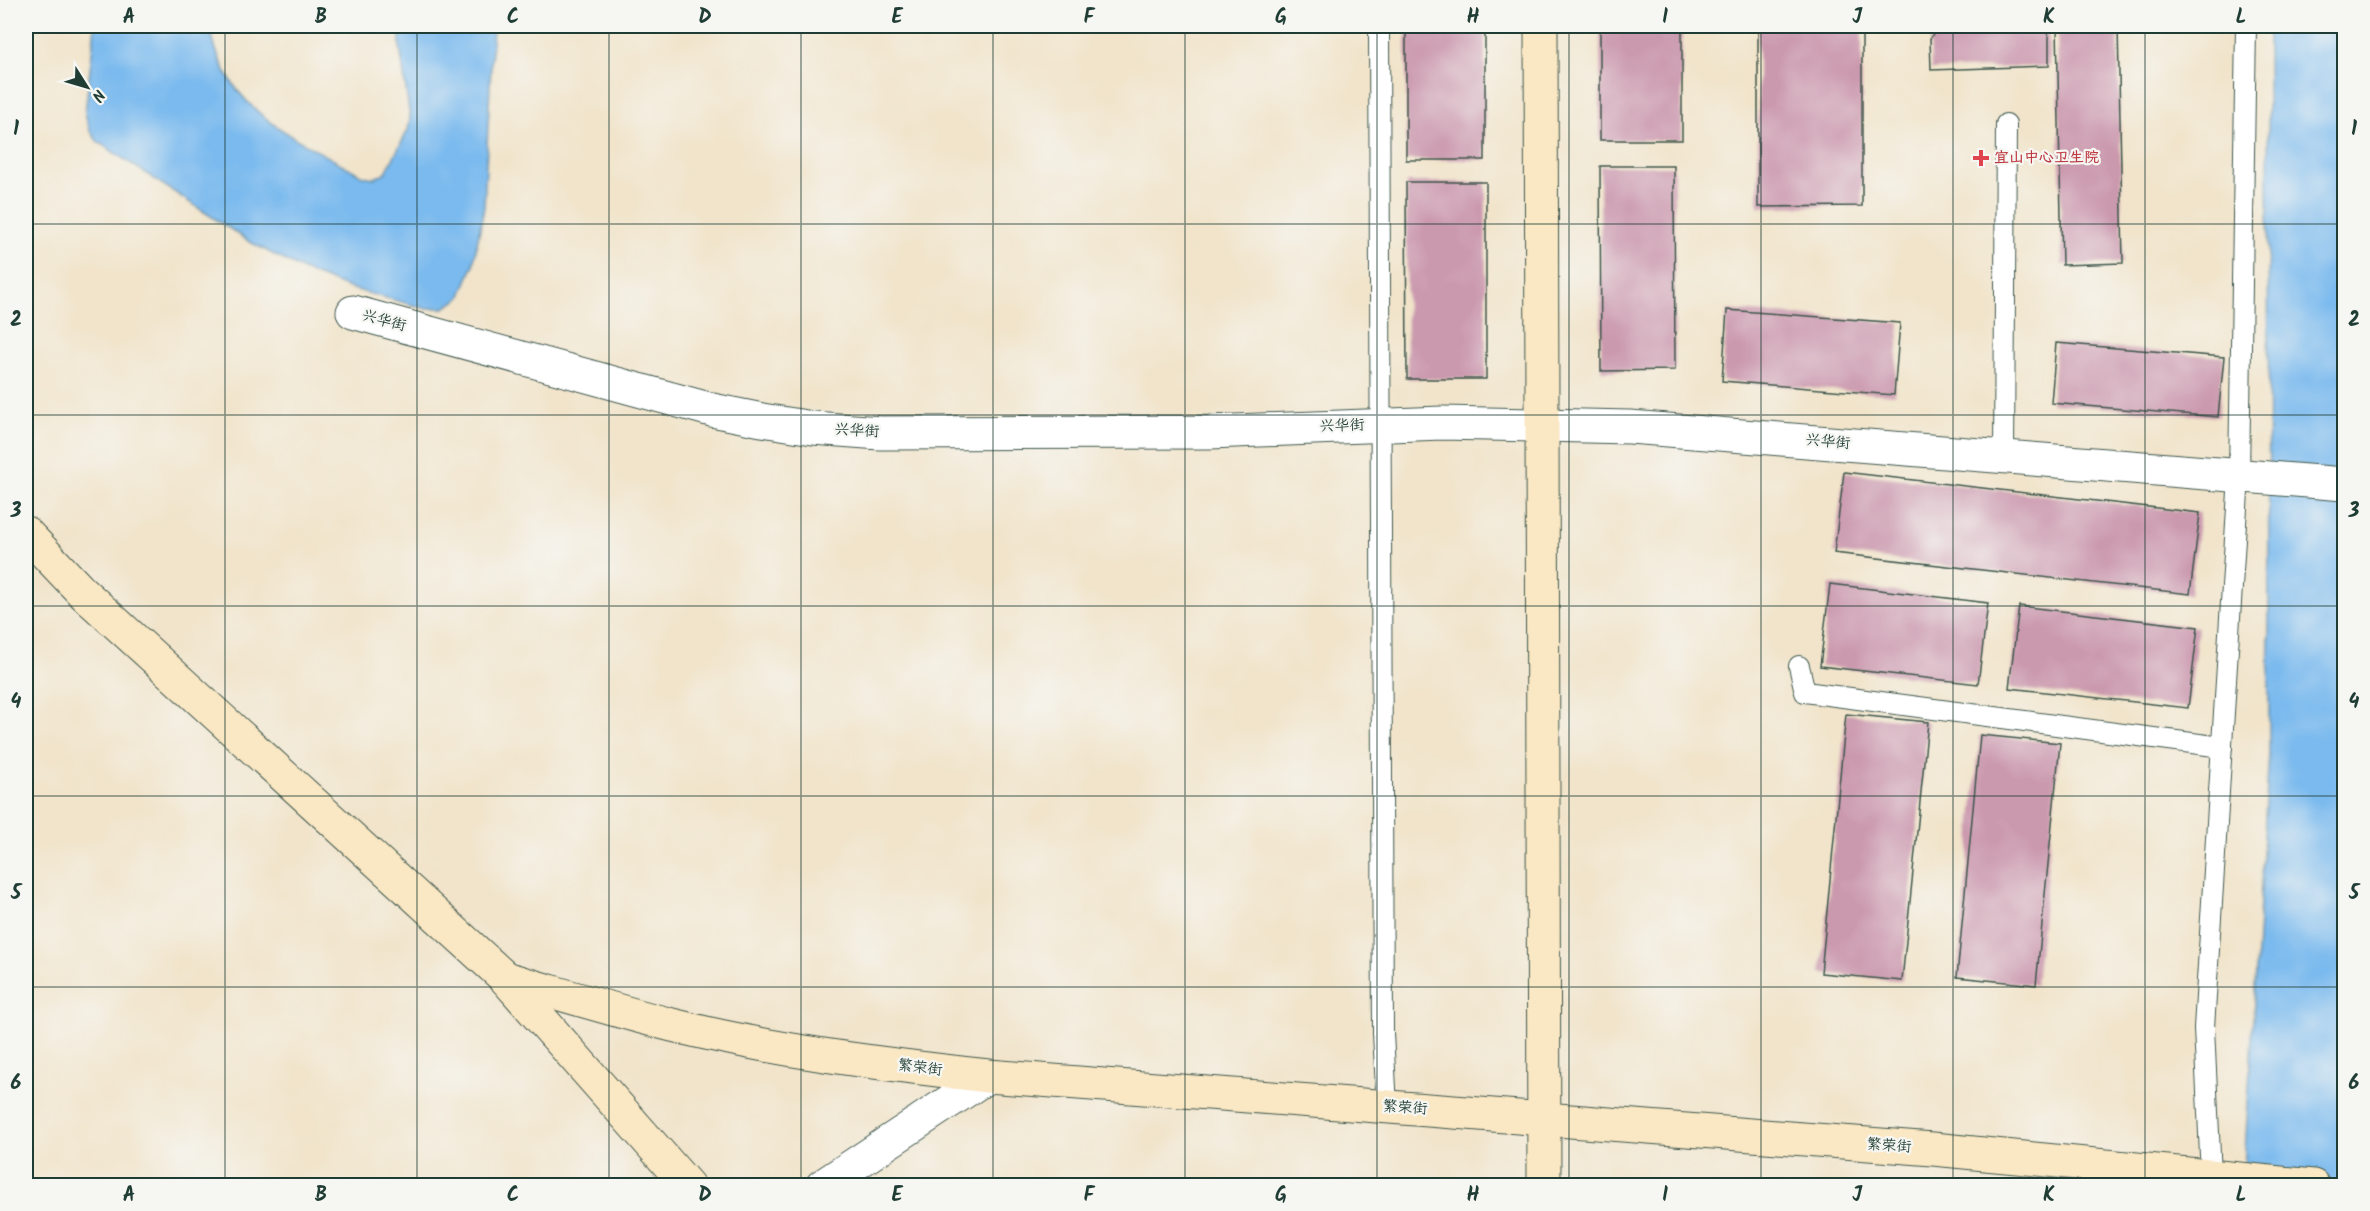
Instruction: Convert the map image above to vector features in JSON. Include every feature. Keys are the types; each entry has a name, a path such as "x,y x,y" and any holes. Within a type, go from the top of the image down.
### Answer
{"street":[{"path":"1541,26 1544,1185"},
{"name":"兴华街","path":"353,312 712,410 813,428 880,433 1198,432 1380,425 1542,424 1630,427 2344,484"},
{"path":"26,533 81,591 505,978 688,1185"},
{"name":"繁荣街","path":"505,978 673,1026 780,1047 887,1064 988,1076 1933,1149 2313,1185"},
{"path":"822,1185 988,1076"}],"lane":[{"path":"1379,26 1383,1022 1387,1107"},
{"path":"2220,1177 2204,1028 2222,747 2245,476 2246,26"},
{"path":"2004,457 2006,124"},
{"path":"1799,666 1805,692 2222,747"}],"water":[{"path":"95,26 210,26 218,56 231,81 247,101 289,134 363,176 375,178 386,172 408,130 410,118 400,47 400,26 493,26 484,207 473,266 460,298 444,308 424,308 349,288 303,270 250,242 98,142 90,131 85,113"},
{"path":"2268,26 2344,26 2344,1185 2243,1186 2269,752"}],"building":[{"path":"1406,26 1485,26 1485,160 1406,160"},
{"path":"1600,26 1682,26 1682,140 1600,140"},
{"path":"1758,26 1862,26 1862,206 1758,207"},
{"path":"1938,26 2042,26 2049,36 2049,66 1931,70 1930,39"},
{"path":"2057,26 2118,26 2123,263 2062,265"},
{"path":"1600,166 1674,166 1675,370 1601,371"},
{"path":"1406,182 1486,182 1486,379 1407,379"},
{"path":"1727,310 1900,323 1894,395 1722,381"},
{"path":"2056,343 2224,357 2218,417 2051,403"},
{"path":"1844,472 2200,513 2190,594 1834,553"},
{"path":"1830,584 1988,603 1978,684 1820,666"},
{"path":"2019,606 2198,627 2188,708 2009,688"},
{"path":"1846,714 1928,722 1902,981 1821,973"},
{"path":"1980,735 2060,743 2036,985 1957,977"}],"place":[{"name":"宜山中心卫生院","path":"1981,158"}]}
